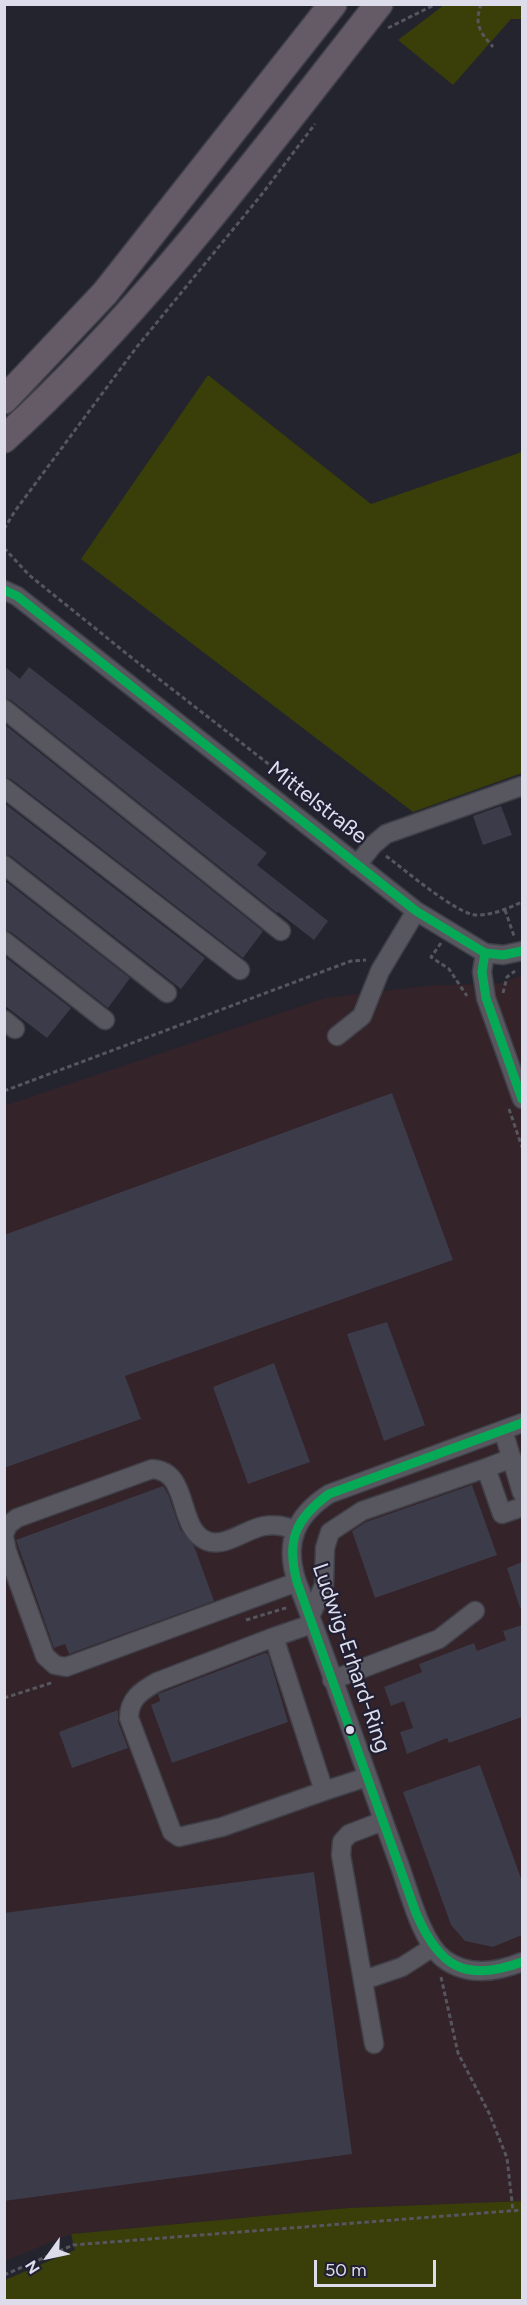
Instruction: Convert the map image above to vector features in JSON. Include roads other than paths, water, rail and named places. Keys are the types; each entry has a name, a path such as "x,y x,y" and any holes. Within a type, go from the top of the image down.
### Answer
{"highway":[{"path":"4,400 105,293 333,4"},
{"path":"4,439 40,407 127,316 382,17"}],"street":[{"name":"Mittelstraße","path":"4,590 17,596 416,911 485,953"},
{"path":"4,709 281,931"},
{"path":"357,865 373,845 386,834 522,786"},
{"path":"4,788 240,970"},
{"path":"4,865 167,993"},
{"path":"337,1036 362,1016 380,971 416,911"},
{"path":"4,940 105,1020"},
{"path":"522,957 485,953 482,972 486,998 522,1099"},
{"name":"Ludwig-Erhard-Ring","path":"522,1423 329,1494 314,1504 296,1530 292,1543 292,1567 297,1582 383,1821 423,1927 433,1947 445,1959 468,1970 488,1972 522,1962"},
{"path":"503,1430 522,1493"},
{"path":"368,1777 222,1827 179,1837 172,1832 129,1718 132,1703 144,1689 157,1682 274,1637 311,1620 324,1585 325,1548 330,1532 363,1511 512,1458"},
{"path":"296,1530 280,1525 262,1526 216,1543 204,1540 194,1530 173,1478 163,1469 152,1468 17,1518 8,1525 4,1535 7,1551 45,1656 55,1665 66,1667 297,1582"},
{"path":"486,1468 502,1514 522,1507"},
{"path":"332,1680 439,1639 475,1611"},
{"path":"274,1637 324,1791"},
{"path":"374,2044 341,1855 342,1842 349,1834 383,1821"},
{"path":"364,1980 402,1967 433,1947"}]}
